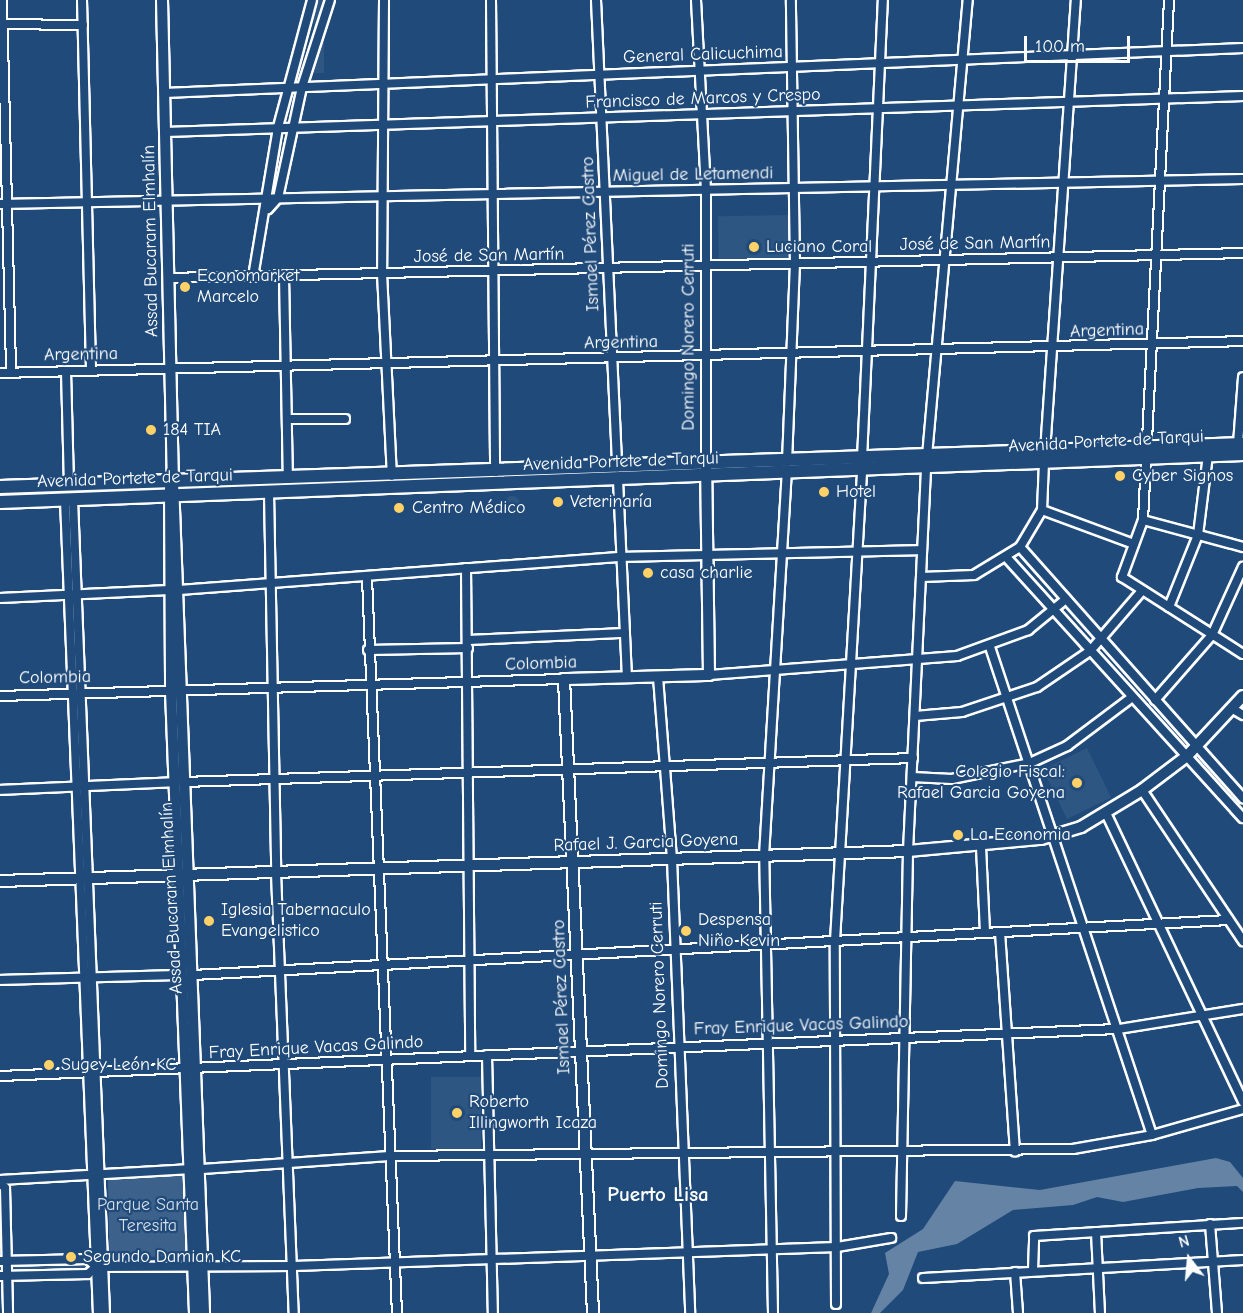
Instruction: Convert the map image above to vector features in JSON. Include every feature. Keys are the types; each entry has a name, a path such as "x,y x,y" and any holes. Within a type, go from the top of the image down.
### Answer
{"main road":[{"name":"Avenida Portete de Tarqui","path":"0,502 269,493 618,474 1241,447"},
{"name":"Avenida Portete de Tarqui","path":"1144,453 1208,455 1241,447"},
{"name":"Avenida Portete de Tarqui","path":"0,487 495,472 618,474"}],"street":[{"path":"2,0 4,279 11,372"},
{"path":"82,0 91,370"},
{"name":"Assad Bucaram Elmhalín","path":"162,0 176,691 182,876 197,1169"},
{"path":"268,209 264,198 278,127 312,0"},
{"path":"254,277 268,209 278,198 302,87 330,0"},
{"path":"384,0 382,273 392,476"},
{"path":"491,0 495,472"},
{"name":"Ismael Pérez Castro","path":"596,0 627,678"},
{"name":"Domingo Norero Cerruti","path":"696,0 706,189 705,356 710,675"},
{"path":"773,1313 768,1155 770,1043 765,945 764,856 773,673 788,468 795,264 791,0"},
{"path":"836,1304 835,941 842,853 877,186 883,0"},
{"path":"901,1216 908,851 926,462 941,260 968,0"},
{"path":"921,578 974,574 1007,558 1020,547 1042,510 1076,0"},
{"path":"1169,0 1161,98 1144,453 1143,520 1122,577 1141,592 1243,654"},
{"path":"1,24 83,25"},
{"name":"General Calicuchima","path":"164,93 1243,48"},
{"name":"Francisco de Marcos y Crespo","path":"165,132 1243,96"},
{"name":"Miguel de Letamendi","path":"4,204 1243,179"},
{"name":"José de San Martín","path":"168,278 1243,253"},
{"path":"284,276 288,366 288,479"},
{"name":"Argentina","path":"0,373 1051,348 1243,341"},
{"path":"66,371 69,485"},
{"path":"1241,447 1243,377"},
{"path":"288,419 345,419"},
{"path":"1169,607 1198,535 1208,455"},
{"path":"269,493 276,873 288,1064 294,1313"},
{"path":"69,500 100,1267 105,1313"},
{"path":"1042,510 1134,544"},
{"path":"1143,520 1243,547"},
{"path":"1020,547 1243,798"},
{"path":"0,598 271,586 466,568 622,557 858,548 922,550"},
{"path":"1007,558 1131,698 1243,818"},
{"path":"1155,699 1212,635 1243,567"},
{"path":"466,568 470,1056"},
{"path":"367,577 371,773 397,1313"},
{"path":"915,716 962,712 1009,699 1090,651 1102,640 1141,592"},
{"name":"Colombia","path":"0,696 369,683 773,673 917,662 990,647 1054,611 1066,599"},
{"path":"368,650 625,633"},
{"path":"990,647 1087,927 1152,1135"},
{"name":"Domingo Norero Cerruti","path":"658,677 672,859 690,1313"},
{"name":"Ismael Pérez Castro","path":"564,679 593,1313"},
{"name":"Rafael J. Garcia Goyena","path":"0,881 908,851 981,846 1055,835 1106,813 1142,790 1187,756 1238,712 1243,696"},
{"path":"912,777 952,779 1030,763 1076,741 1131,698"},
{"path":"0,789 275,779 371,773 913,758"},
{"path":"1142,790 1243,941"},
{"path":"1106,813 1243,1102"},
{"path":"981,846 985,933"},
{"path":"0,980 187,975 1229,920"},
{"path":"1000,932 1015,1151"},
{"name":"Fray Enrique Vacas Galindo","path":"0,1076 92,1074 678,1046 1119,1029 1243,1009"},
{"path":"487,1055 493,1313"},
{"path":"0,1182 390,1156 490,1154 903,1155 1073,1149 1152,1135 1243,1109"},
{"path":"197,1169 199,1268 204,1313"},
{"path":"0,1182 5,1188 3,1276 8,1313"},
{"path":"1033,1270 1034,1236 1243,1223"},
{"path":"1210,1224 1217,1313"},
{"path":"1096,1232 1100,1313"},
{"path":"3,1276 88,1274 100,1267 294,1266 837,1247 891,1238"},
{"path":"3,1261 88,1259 100,1267"},
{"path":"923,1278 1033,1270 1098,1269 1243,1260"},
{"path":"98,1313 100,1267"},
{"path":"195,1313 199,1268"},
{"path":"1015,1272 1018,1313"}],"shaded area":[{"path":"314,0 324,0 324,73 314,73"},
{"path":"277,141 286,142 275,188 268,187"},
{"name":"Luciano Coral","path":"790,215 791,260 719,261 718,216"},
{"path":"512,496 520,504 512,512 504,504"},
{"name":"Colegio Fiscal: Rafael Garcia Goyena","path":"1087,748 1111,797 1067,819 1043,769"},
{"name":"Roberto Illingworth Icaza","path":"431,1077 481,1077 481,1149 431,1149"},
{"path":"1216,1158 1230,1162 1243,1178 1243,1192 1237,1186 1198,1188 1123,1202 1097,1197 1073,1205 1013,1210 957,1244 918,1252 903,1290 880,1313 871,1313 889,1274 885,1253 923,1229 955,1181 1040,1190"},
{"path":"12,1262 85,1262 85,1273 12,1273"}],"green space":[{"name":"Parque Santa Teresita","path":"188,1175 189,1256 109,1257 108,1176"}],"place":[{"name":"Luciano Coral","path":"754,247"},
{"name":"Economarket Marcelo","path":"185,287"},
{"name":"184 TIA","path":"151,430"},
{"name":"Cyber Signos","path":"1120,476"},
{"name":"Hotel","path":"824,492"},
{"name":"Veterinaría","path":"558,502"},
{"name":"Centro Médico","path":"399,508"},
{"name":"casa charlie","path":"648,573"},
{"name":"Colegio Fiscal: Rafael Garcia Goyena","path":"1077,783"},
{"name":"La Economia","path":"958,835"},
{"name":"Iglesia Tabernaculo Evangelistico","path":"209,921"},
{"name":"Despensa Niño Kevin","path":"686,931"},
{"name":"Sugey León KC","path":"49,1065"},
{"name":"Roberto Illingworth Icaza","path":"457,1113"},
{"name":"Segundo Damian KC","path":"71,1257"}],"district":[{"name":"Puerto Lisa","path":"658,1194"}]}
